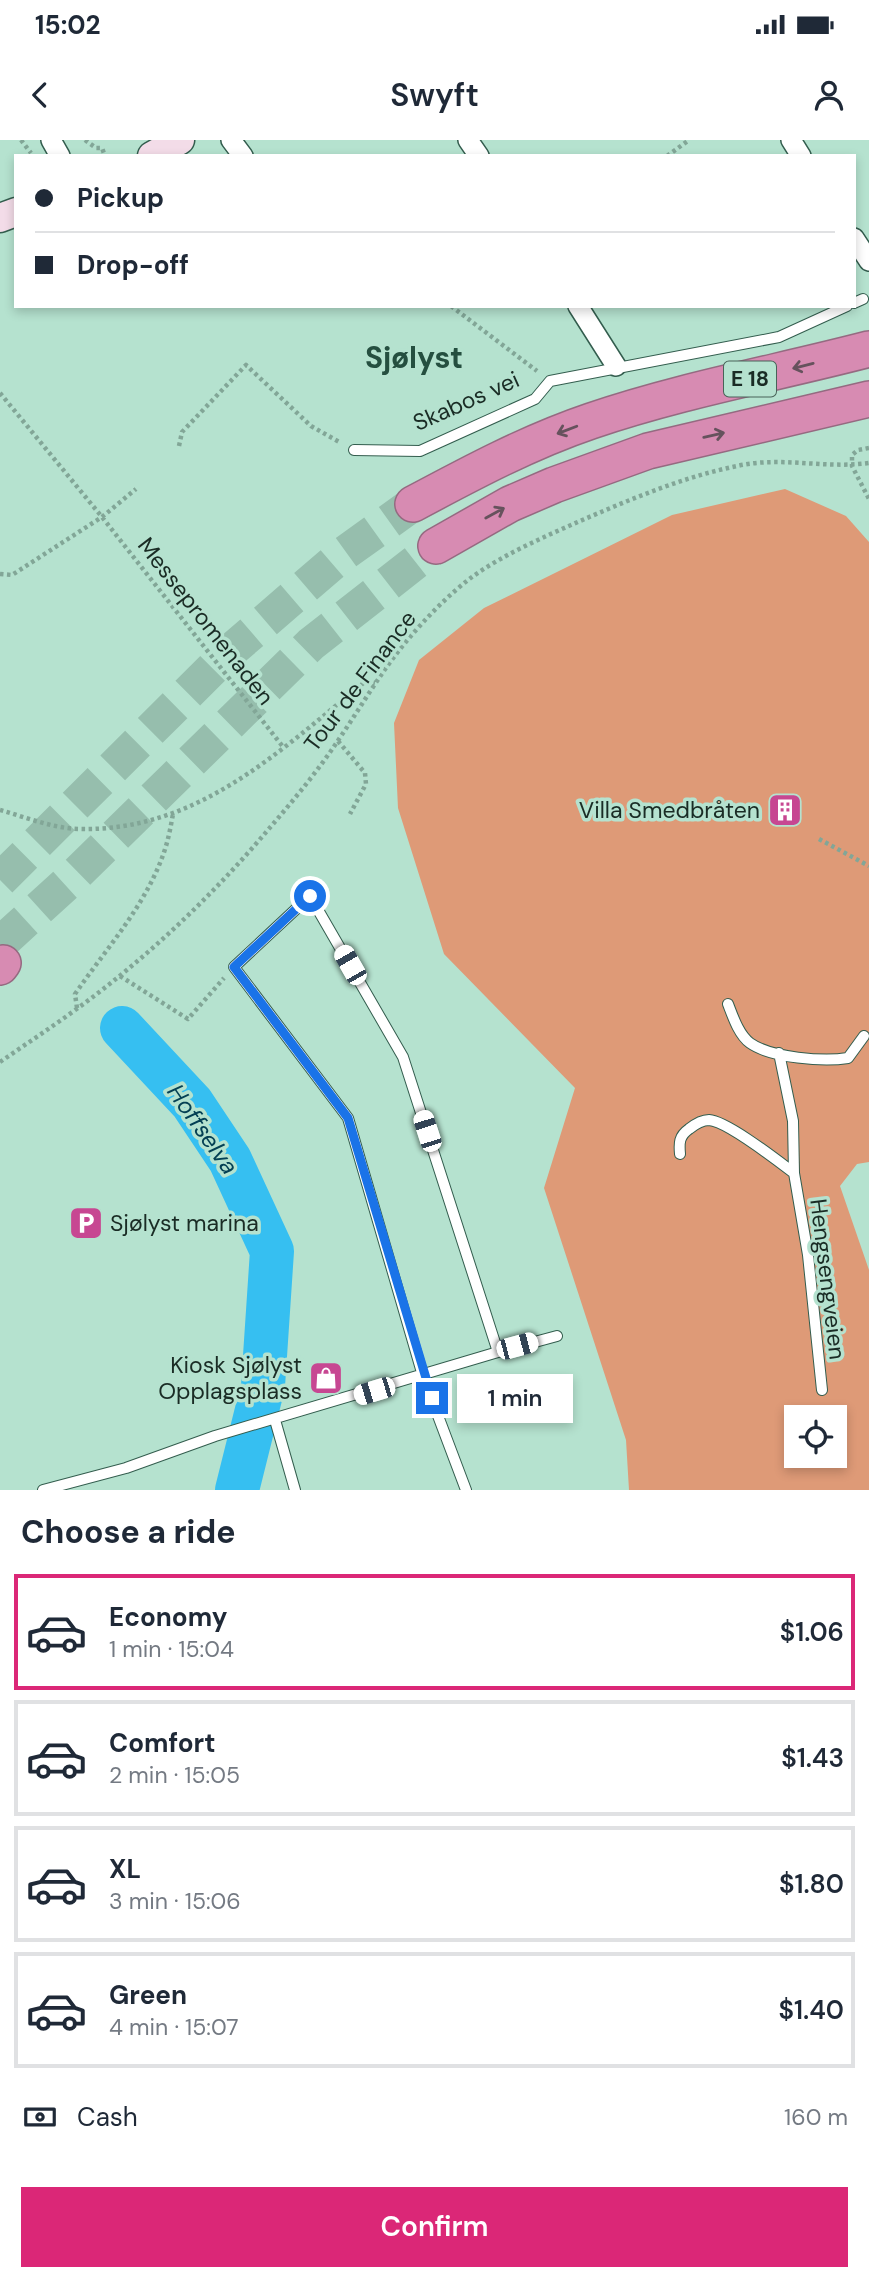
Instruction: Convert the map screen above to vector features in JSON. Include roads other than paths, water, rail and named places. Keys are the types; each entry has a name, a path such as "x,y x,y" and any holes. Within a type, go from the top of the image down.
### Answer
{"highway":[{"name":"E 18","path":"413,504 491,463 589,422 632,408 869,349"},
{"name":"E 18","path":"436,546 510,504 637,455 869,399"}],"street":[{"path":"156,154 180,140"},
{"path":"856,241 869,261"},
{"path":"579,308 617,366"}],"lane":[{"path":"617,366 779,337 843,308"},
{"name":"Skabos vei","path":"354,450 420,452 535,400 550,381 617,366"},
{"path":"466,1490 423,1376 348,1118 234,967 310,896 403,1057 498,1352"},
{"path":"728,1004 734,1021 747,1041 761,1049 838,1060 848,1058 864,1036"},
{"name":"Hengsengveien","path":"779,1053 793,1121 794,1173 808,1255 822,1390"},
{"name":"Hengsengveien","path":"680,1154 679,1143 684,1134 705,1120 711,1121 731,1130 794,1173"},
{"path":"43,1490 126,1468 215,1437 557,1336"},
{"path":"275,1420 295,1490"}],"waterway":[{"name":"Hoffselva","path":"122,1028 192,1103 230,1160 272,1251 263,1386 237,1490"}],"tunnel":[{"path":"0,880 227,654 342,555 413,504"},
{"path":"0,944 68,882 311,644 436,546"}],"place":[{"name":"Villa Smedbråten","path":"785,810"},
{"name":"Sjølyst marina","path":"86,1223"},
{"name":"Kiosk Sjølyst Opplagsplass","path":"326,1378"}],"district":[{"name":"Sjølyst","path":"414,357"}]}
